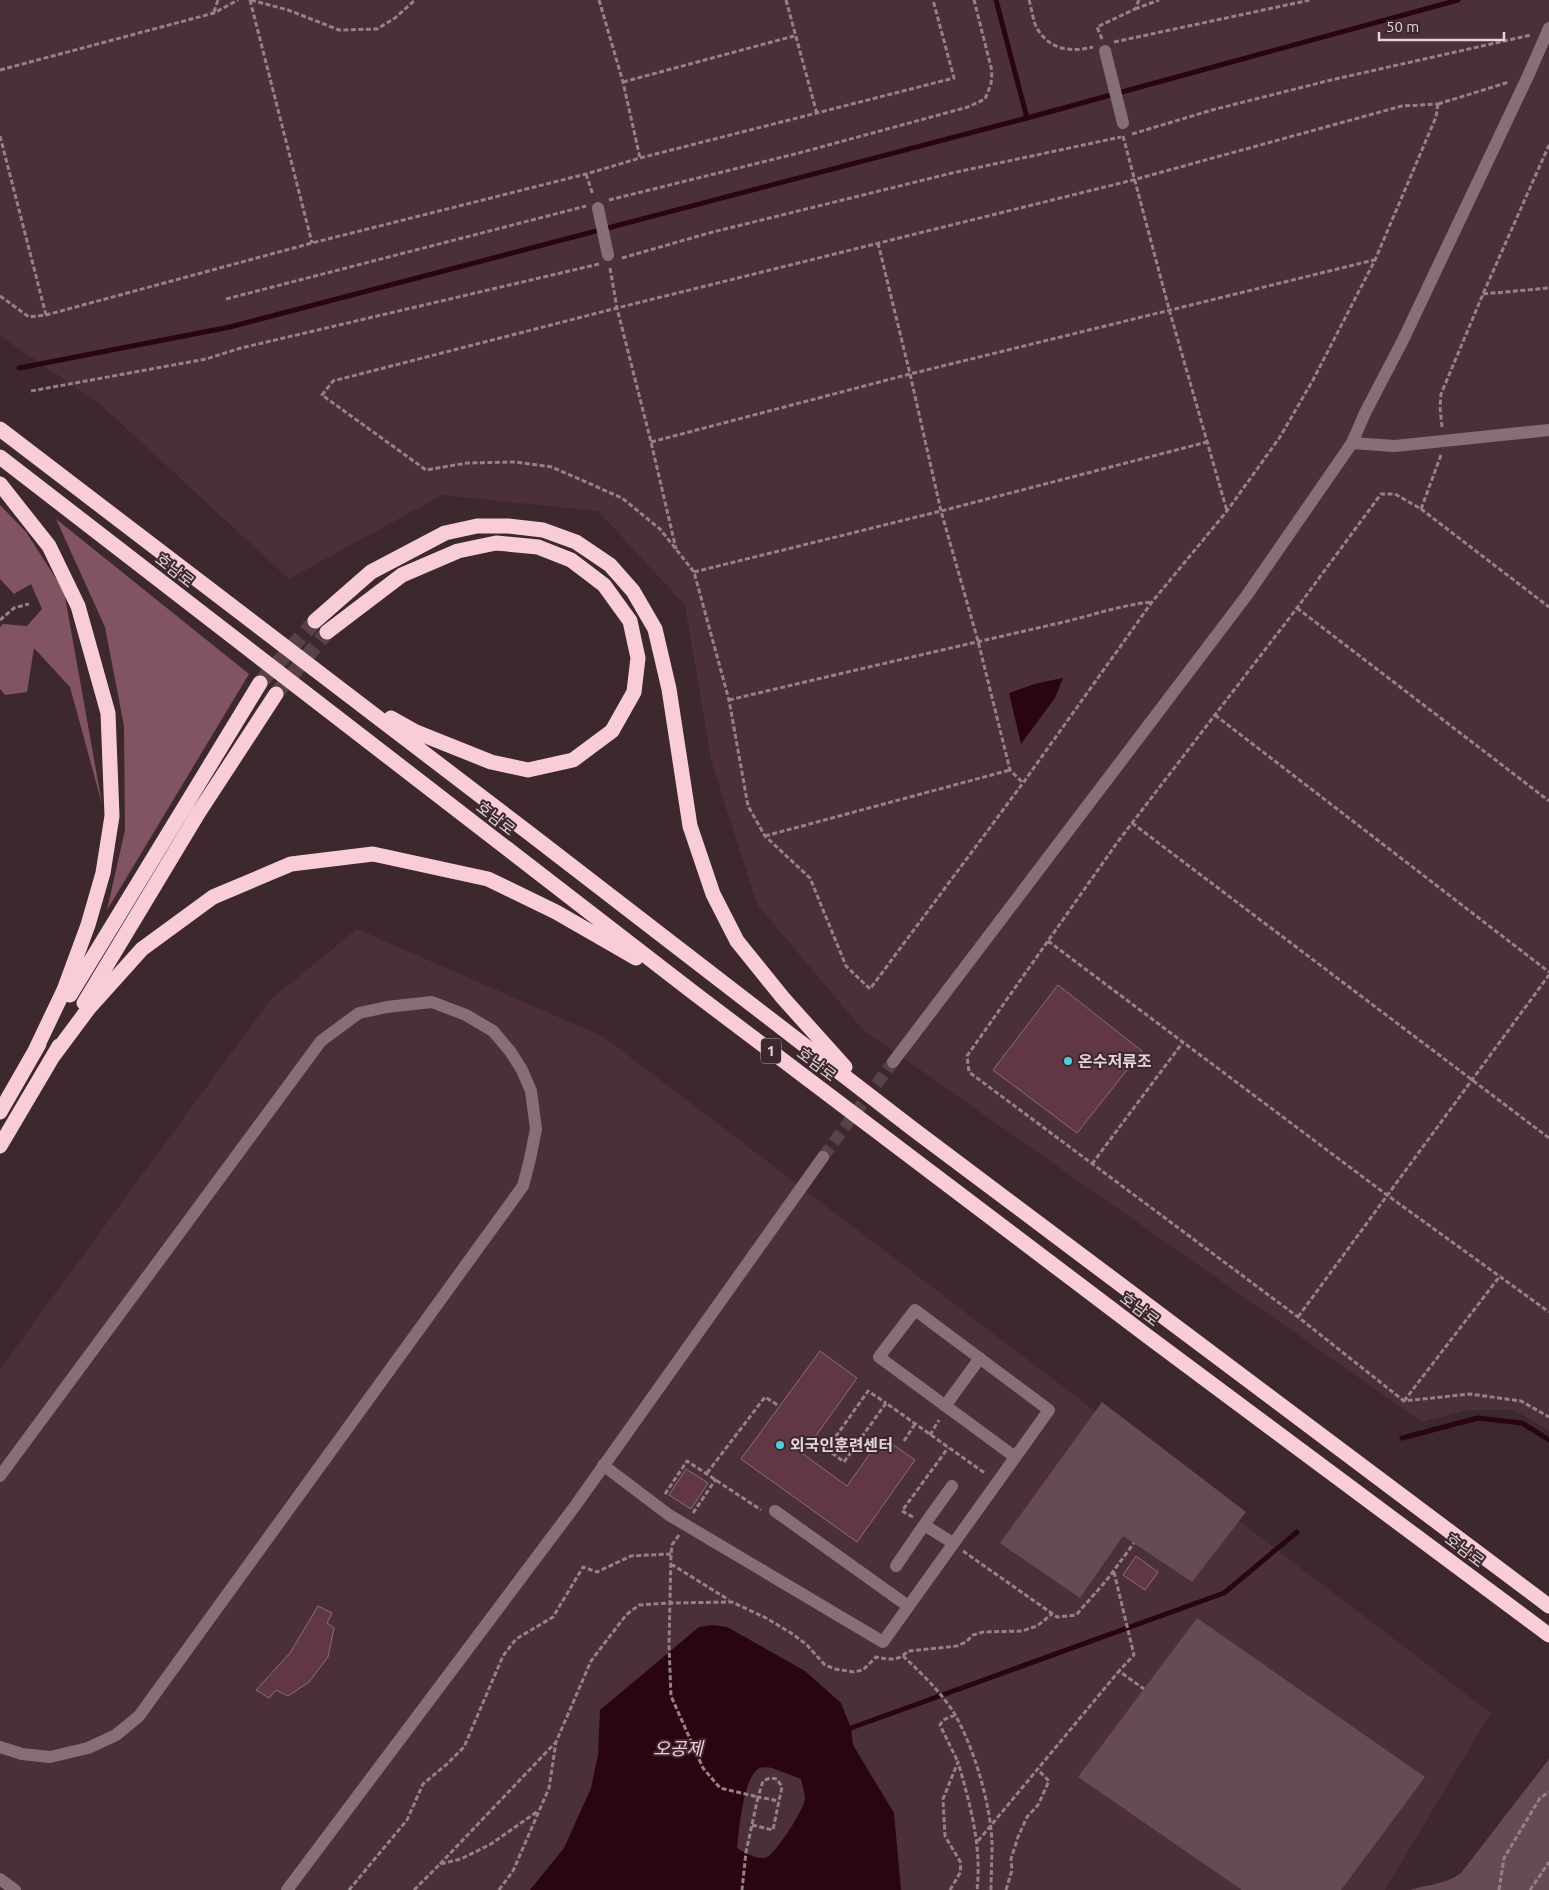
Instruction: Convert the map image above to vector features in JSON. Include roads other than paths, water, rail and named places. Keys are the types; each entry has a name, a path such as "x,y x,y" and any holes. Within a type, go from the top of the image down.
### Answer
{"highway":[{"name":"호남로","path":"0,429 344,691 912,1129 1549,1606"},
{"name":"호남로","path":"0,456 694,993 1146,1335 1549,1635"},
{"path":"0,484 49,546 62,572 78,606 108,713 112,816 103,873 88,925 64,990 34,1053"},
{"path":"315,621 371,572 445,534 477,526 508,526 543,530 576,542 610,565 632,591 655,629 669,689 690,826 713,894 737,941 783,998 835,1057 912,1129"},
{"path":"327,632 402,575 458,551 496,543 538,547 571,560 604,586 630,621 638,658 634,692 612,731 573,760 528,770 491,762 457,750 416,732 344,691"},
{"path":"0,1112 34,1053 260,683"},
{"path":"0,1146 199,812 276,694"},
{"path":"54,1055 88,1008 142,949 213,897 291,864 373,854 488,879 556,912 694,993"}],"street":[{"path":"893,1062 1246,595 1352,443 1365,413 1408,331 1548,30"},
{"path":"1104,48 1123,123"},
{"path":"597,205 608,258"},
{"path":"1352,443 1395,446 1549,430"},
{"path":"0,1476 321,1041 360,1014 387,1006 432,1002 466,1015 493,1031 514,1057 532,1091 536,1129 523,1186 139,1716 116,1734 88,1748 50,1757 22,1754 0,1748"},
{"path":"287,1890 575,1506 823,1157"},
{"path":"604,1465 669,1515 883,1642 1049,1410 914,1310 879,1357 1015,1457"},
{"path":"946,1406 980,1358"},
{"path":"896,1566 921,1523 952,1486"},
{"path":"775,1511 908,1606"},
{"path":"921,1523 953,1543"},
{"path":"0,1879 15,1890"}],"water":[{"path":"1063,678 1055,698 1021,744 1009,693 1038,683"},
{"name":"오공제","path":"713,1625 727,1627 805,1671 841,1703 851,1728 853,1745 894,1813 901,1890 530,1890 564,1848 591,1788 598,1755 600,1710 699,1627","holes":["772,1768 801,1779 805,1799 795,1820 777,1847 767,1857 760,1858 737,1848 745,1794 749,1783 758,1769"]}],"waterway":[{"path":"996,0 1027,118"},
{"path":"19,368 230,327 1027,118 1458,0"},
{"path":"1402,1438 1478,1418 1522,1423 1549,1440"},
{"path":"851,1728 1224,1593 1297,1532"}],"tunnel":[{"path":"260,683 315,621"},
{"path":"276,694 327,632"},
{"path":"823,1157 893,1062"}],"place":[{"name":"온수저류조","path":"1068,1061"},
{"name":"외국인훈련센터","path":"780,1445"}]}
